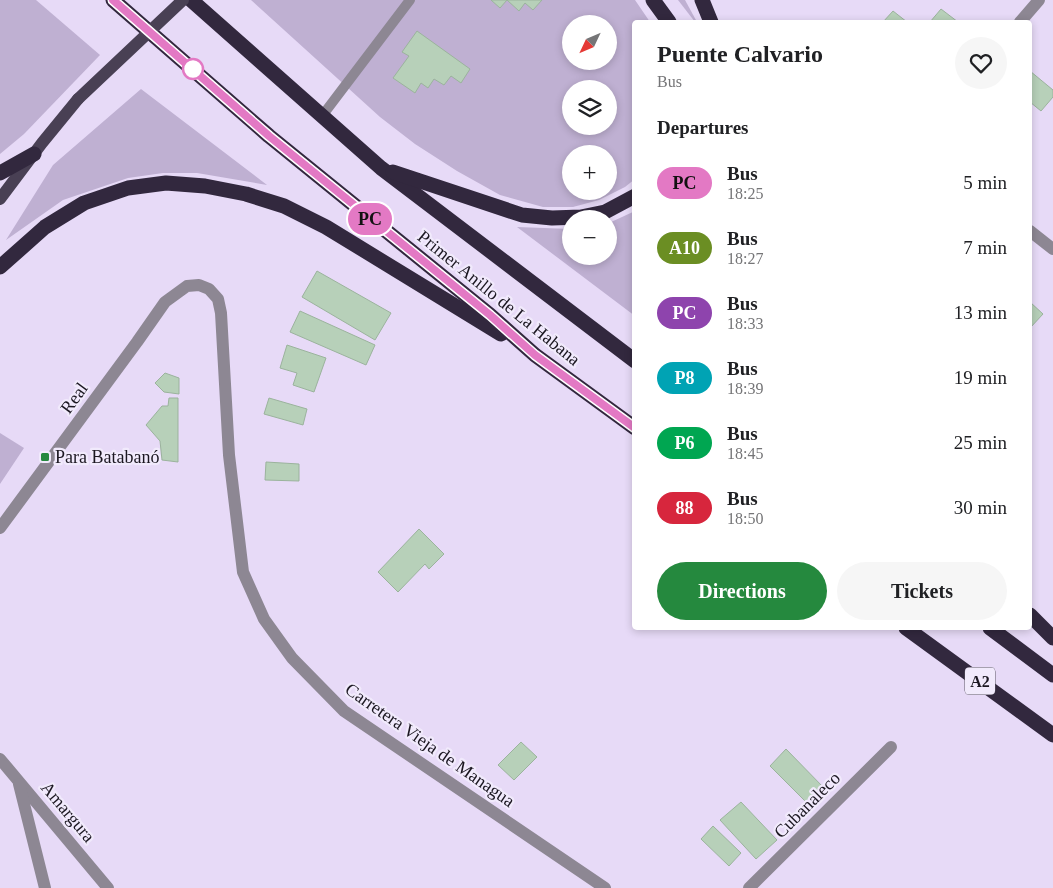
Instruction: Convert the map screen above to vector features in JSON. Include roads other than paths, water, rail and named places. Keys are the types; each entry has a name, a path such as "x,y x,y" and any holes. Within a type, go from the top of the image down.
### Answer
{"highway":[{"name":"Primer Anillo de La Habana","path":"113,0 269,136 490,315 535,355 632,426"},
{"name":"Primer Anillo de La Habana","path":"190,0 381,168 632,358"},
{"path":"653,0 668,20"},
{"path":"702,0 710,20"},
{"path":"0,173 34,154"},
{"path":"381,168 522,214 552,218 580,217 605,212 632,198"},
{"path":"0,267 46,227 84,204 128,188 166,183 205,186 246,194 284,206 326,227 535,355"},
{"path":"1032,617 1053,638"},
{"name":"A2","path":"909,630 1053,735"},
{"path":"993,630 1053,675"}],"main road":[{"path":"0,199 78,99 183,0"}],"street":[{"path":"1022,20 1039,0"},
{"path":"1032,233 1053,249"},
{"name":"Carretera Vieja de Managua","path":"177,291 186,286 199,285 209,289 218,299 221,313 229,455 243,572 264,619 292,658 344,711 605,888"},
{"name":"Real","path":"0,528 165,302 177,291"},
{"name":"Cubanaleco","path":"749,888 891,747"},
{"name":"Amargura","path":"0,759 108,888"},
{"path":"18,779 45,888"}],"lane":[{"path":"322,116 410,0"}],"place":[{"name":"Para Batabanó","path":"45,457"}]}
